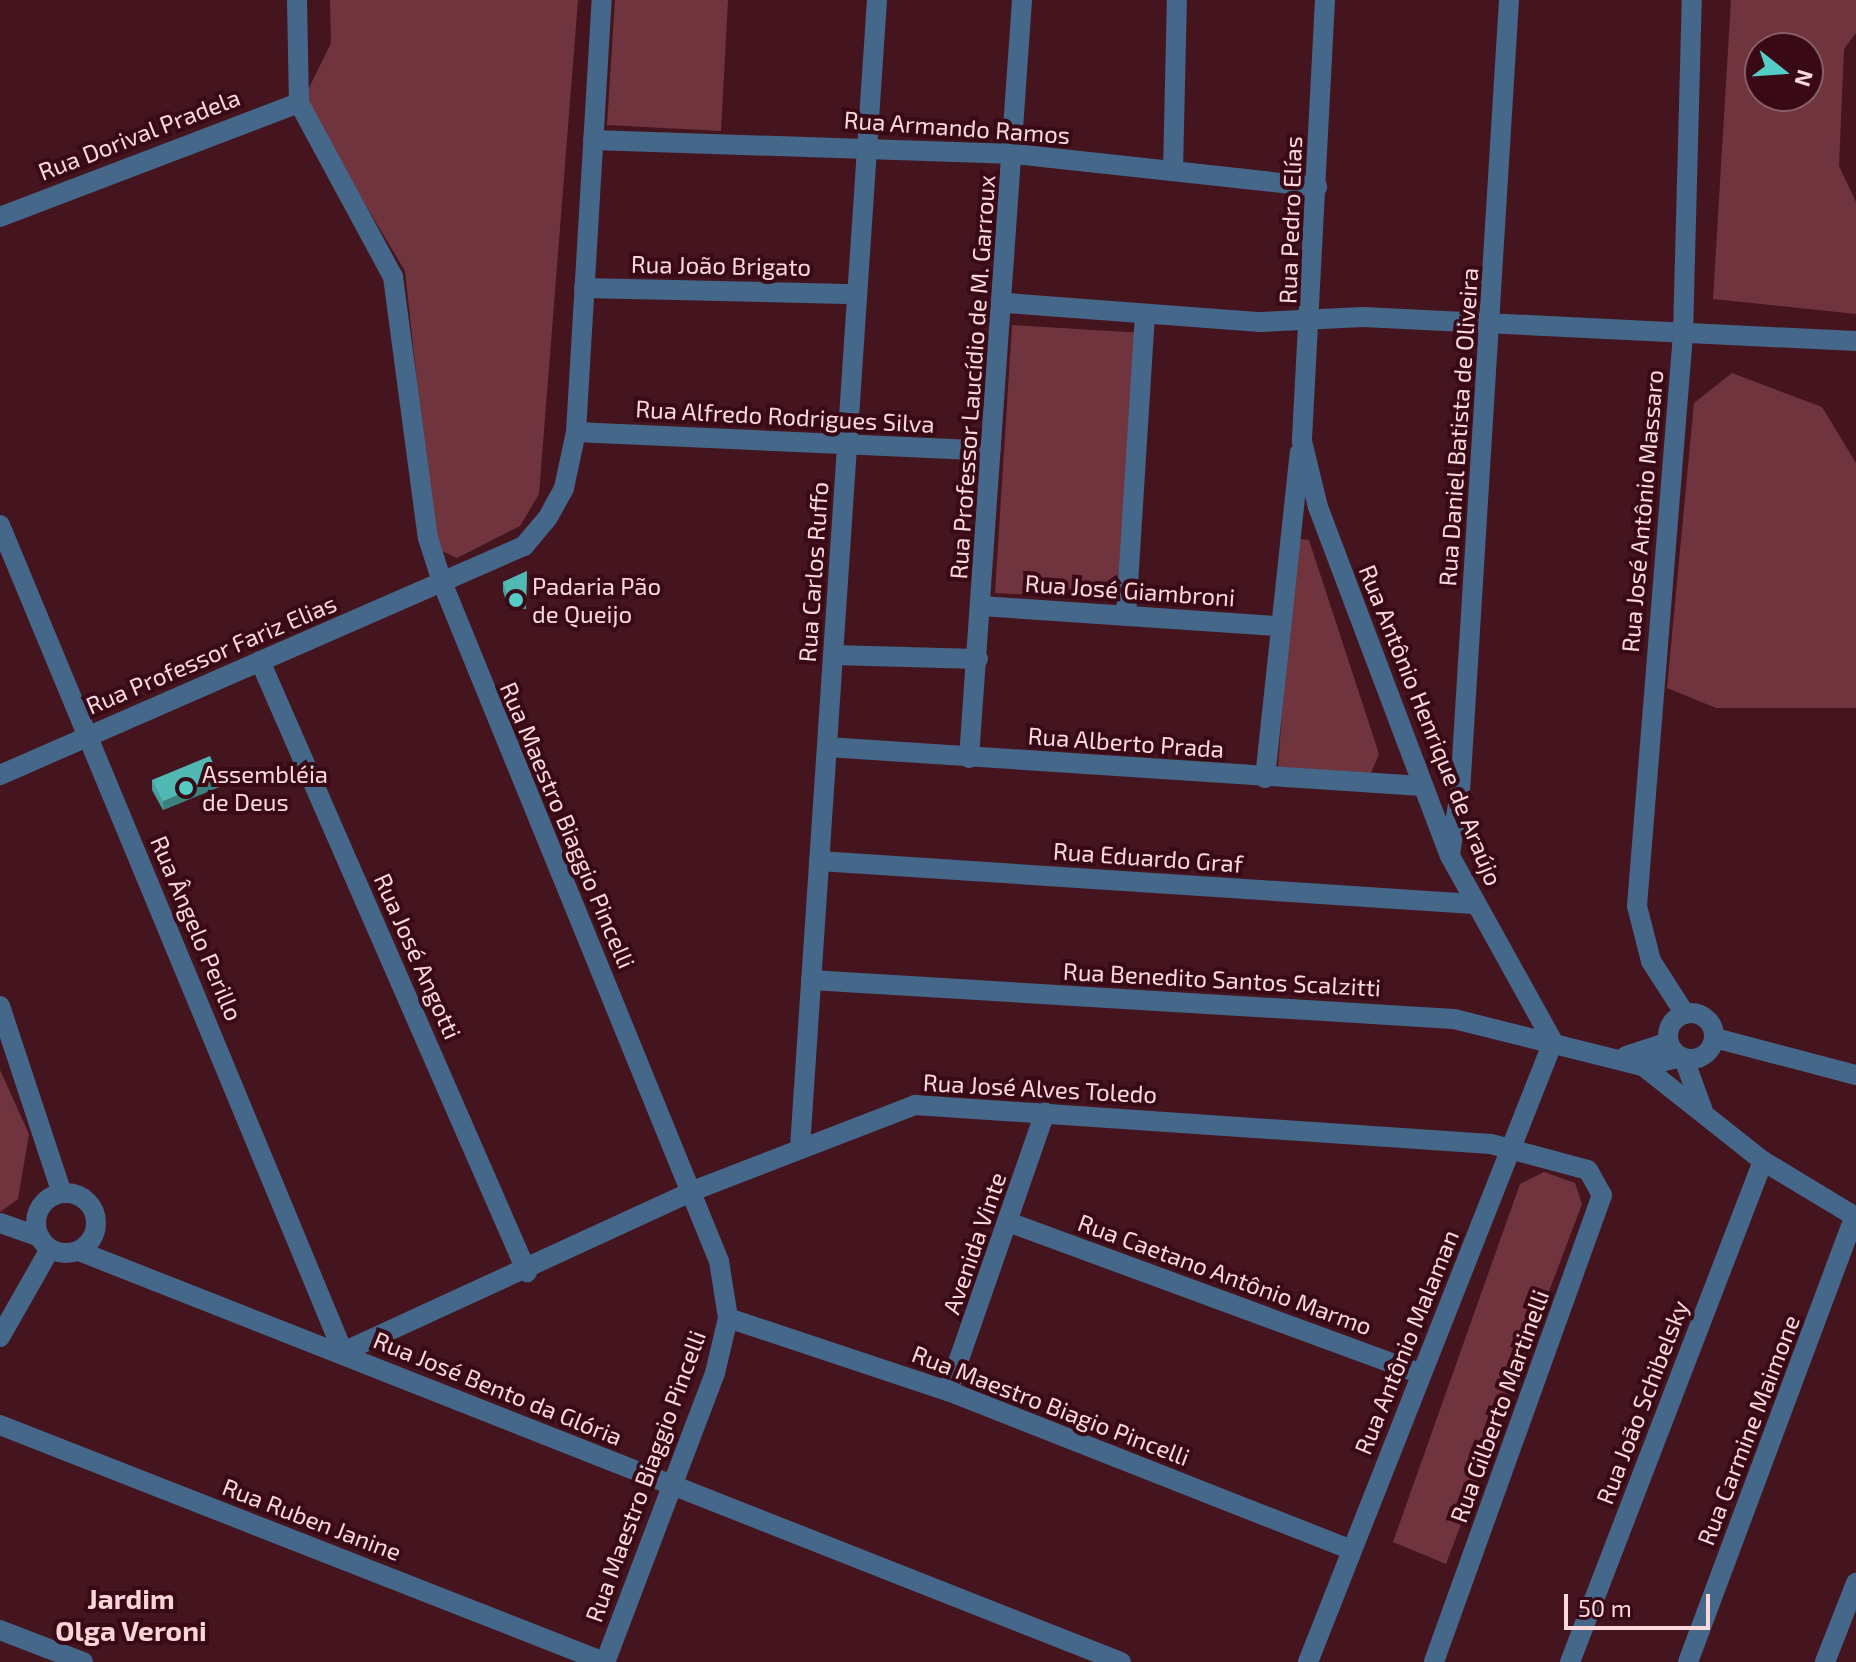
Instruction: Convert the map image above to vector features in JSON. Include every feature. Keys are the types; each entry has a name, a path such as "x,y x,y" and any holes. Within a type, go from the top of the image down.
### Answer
{"street":[{"name":"Rua Maestro Biaggio Pincelli","path":"297,0 299,103 393,277 428,538 442,582 695,1190 719,1261 728,1318 671,1488 605,1662"},
{"name":"Rua Professor Fariz Elias","path":"0,775 524,546 564,488 576,432 602,0"},
{"name":"Rua Carlos Ruffo","path":"800,1147 877,0"},
{"name":"Rua Professor Laucídio de M. Garroux","path":"969,758 991,451 1006,303 1022,0"},
{"path":"1173,171 1177,0"},
{"name":"Rua Pedro Elías","path":"1265,778 1276,626 1302,441 1312,318 1325,0"},
{"name":"Rua Daniel Batista de Oliveira","path":"1450,856 1491,327 1509,0"},
{"name":"Rua José Antônio Massaro","path":"1685,1014 1651,961 1637,906 1683,334 1692,0"},
{"name":"Rua Dorival Pradela","path":"0,217 299,103"},
{"name":"Rua Armando Ramos","path":"593,140 867,145 1015,154 1317,187"},
{"name":"Rua João Brigato","path":"584,288 857,294"},
{"path":"1006,303 1145,316 1312,318 1856,341"},
{"path":"1126,616 1145,316"},
{"name":"Rua Alfredo Rodrigues Silva","path":"576,432 991,451"},
{"name":"Rua Pedro Elías","path":"1302,441 1318,507"},
{"name":"Rua Antônio Henrique de Araújo","path":"1318,507 1450,856 1553,1042"},
{"name":"Rua Ângelo Perillo","path":"0,525 343,1352"},
{"name":"Rua José Giambroni","path":"981,606 1276,626"},
{"path":"833,655 978,659"},
{"name":"Rua José Angotti","path":"260,661 527,1272"},
{"name":"Rua Alberto Prada","path":"827,747 1422,786"},
{"name":"Rua Eduardo Graf","path":"819,861 1474,904"},
{"name":"Rua Benedito Santos Scalzitti","path":"811,980 1454,1019 1635,1061 1678,1052"},
{"path":"0,1006 62,1193"},
{"path":"1703,1111 1669,1030 1685,1014 1706,1018 1715,1038"},
{"path":"1678,1052 1701,1058 1715,1038"},
{"path":"1715,1038 1856,1075"},
{"name":"Rua Antônio Malaman","path":"1308,1662 1553,1042"},
{"path":"1635,1061 1703,1111 1763,1161 1856,1217"},
{"name":"Rua José Alves Toledo","path":"343,1352 527,1272 695,1190 915,1105 1513,1146 1588,1170"},
{"name":"Avenida Vinte","path":"948,1391 1011,1223 1045,1112"},
{"name":"Rua João Schibelsky","path":"1570,1662 1763,1161"},
{"name":"Rua Gilberto Martinelli","path":"1434,1662 1602,1195 1588,1170"},
{"path":"0,1223 45,1243 79,1251 93,1238 96,1219 80,1196 62,1193 39,1210 45,1243 0,1337"},
{"name":"Rua Carmine Maimone","path":"1688,1662 1856,1217"},
{"name":"Rua Caetano Antônio Marmo","path":"1011,1223 1421,1374"},
{"name":"Rua José Bento da Glória","path":"79,1251 343,1352 671,1488 1121,1662"},
{"name":"Rua Maestro Biagio Pincelli","path":"728,1318 948,1391 1352,1550"},
{"name":"Rua Ruben Janine","path":"0,1425 605,1662"},
{"path":"1825,1662 1856,1583"},
{"path":"0,1630 83,1662"}],"shaded area":[{"path":"330,0 578,0 539,494 520,526 457,558 435,548 405,271 303,100 331,43"},
{"path":"615,0 728,0 721,131 607,125"},
{"path":"1731,0 1856,0 1856,33 1844,49 1839,166 1856,202 1856,314 1713,299"},
{"path":"1012,325 1144,333 1127,600 995,593"},
{"path":"1732,373 1822,407 1856,463 1856,708 1716,708 1667,688 1694,403"},
{"path":"1295,538 1309,540 1379,754 1371,773 1278,767"},
{"path":"0,1070 29,1134 18,1199 0,1212"},
{"path":"1544,1172 1575,1183 1582,1204 1446,1564 1393,1542 1520,1184"}],"building":[{"path":"527,571 526,599 508,598 503,582"},
{"path":"210,756 219,778 163,801 152,780"}],"place":[{"name":"Padaria Pão de Queijo","path":"516,600"},
{"name":"Assembléia de Deus","path":"186,788"}],"district":[{"name":"Jardim Olga Veroni","path":"131,1614"}]}
